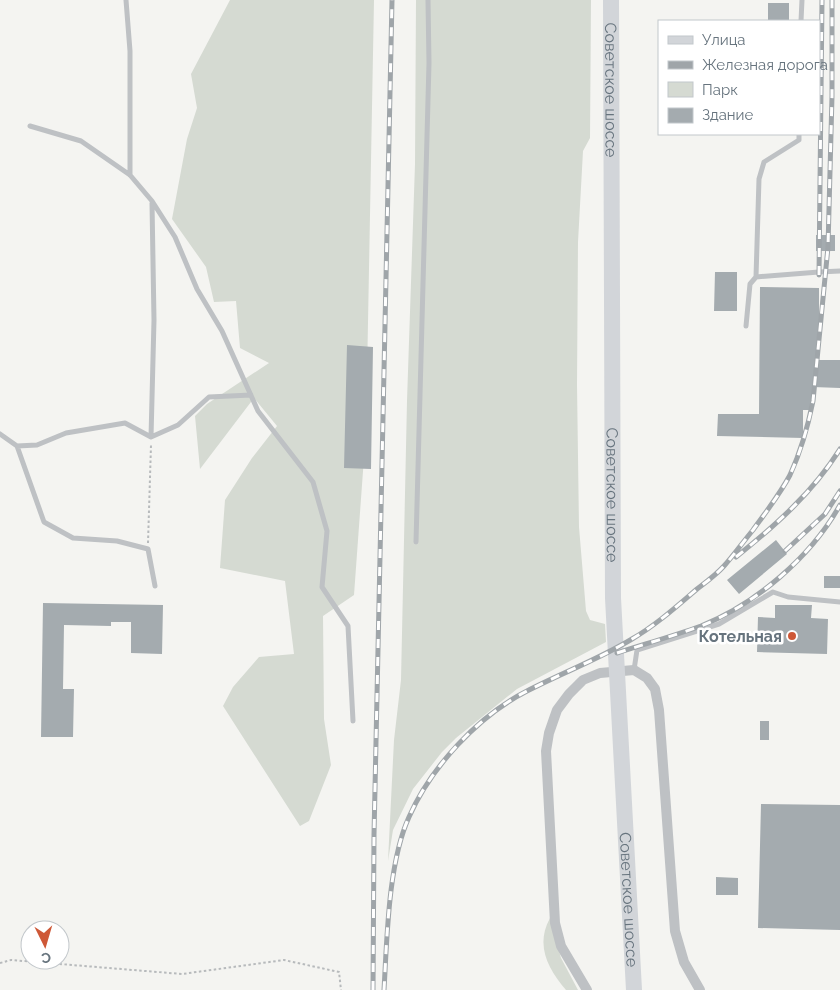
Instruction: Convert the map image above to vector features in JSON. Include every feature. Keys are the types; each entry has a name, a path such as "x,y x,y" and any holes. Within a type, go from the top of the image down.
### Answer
{"main road":[{"name":"Советское шоссе","path":"611,0 613,598 634,990"}],"street":[{"path":"587,990 561,946 554,923 546,751 549,733 557,710 583,680 600,673 634,670 647,678 655,689 659,710 675,931 684,962 700,990"}],"lane":[{"path":"126,0 130,51 130,175"},
{"path":"416,542 429,63 428,0"},
{"path":"801,20 802,0"},
{"path":"30,126 81,142 130,175 152,202 175,237 197,289 222,331 258,411 313,482 327,531 322,587 348,626 353,721"},
{"path":"746,326 750,284 756,277 759,178 764,162 799,140 799,135"},
{"path":"151,438 154,320 152,202"},
{"path":"756,277 840,272"},
{"path":"151,438 178,425 209,397 250,395"},
{"path":"17,446 37,445 66,433 125,423 151,438"},
{"path":"0,434 17,446 44,522 73,538 117,541 148,549 155,586"},
{"path":"634,670 637,650 719,624 773,592 788,597 840,602"}],"path":[{"path":"148,549 151,438"},
{"path":"0,963 11,960 182,974 284,960 339,972 341,990"}],"green space":[{"path":"230,0 374,0 366,430 354,595 323,616 324,719 331,765 309,821 300,826 223,706 233,687 259,657 294,654 285,581 220,568 225,500 252,458 277,426 254,398 200,469 195,416 207,404 269,363 240,348 236,301 214,302 206,267 172,219 187,139 197,108 191,74"},
{"path":"416,0 591,0 590,138 583,151 578,242 577,385 579,527 586,611 590,620 605,624 606,642 517,689 456,738 442,752 413,789 393,830 388,861 394,740 401,680 407,401 415,164"},
{"path":"550,918 561,958 578,990 566,990 549,965 544,947 544,938"}],"building":[{"path":"768,3 789,3 789,20 768,20"},
{"path":"816,235 835,235 835,251 816,251"},
{"path":"715,272 737,272 737,311 714,311"},
{"path":"760,287 819,288 819,360 840,360 840,388 813,387 813,410 803,410 803,438 717,436 718,414 759,414"},
{"path":"347,345 373,347 371,469 344,468"},
{"path":"776,540 787,554 739,594 727,580"},
{"path":"824,576 840,576 840,588 824,588"},
{"path":"43,603 163,605 162,654 131,653 131,622 111,622 111,626 64,625 63,689 74,689 73,737 41,737"},
{"name":"Котельная","path":"775,605 812,605 811,618 828,619 827,654 757,652 758,617 775,618"},
{"path":"760,721 769,721 769,740 760,740"},
{"path":"761,804 840,805 840,930 758,928"},
{"path":"716,877 738,878 738,895 716,895"}],"railway":[{"path":"373,990 374,835 392,0"},
{"path":"819,275 822,0"},
{"path":"384,990 390,902 402,836 418,798 443,762 474,729 509,702 527,691 607,653 641,634 674,609 728,562 753,530 790,475 804,438 813,401 828,247 832,96 832,0"},
{"path":"736,557 765,533 806,494 840,449"},
{"path":"785,551 825,514 840,491"},
{"path":"617,653 701,626 722,617 762,592 814,543 840,505"}],"place":[{"name":"Котельная","path":"792,636"}]}
